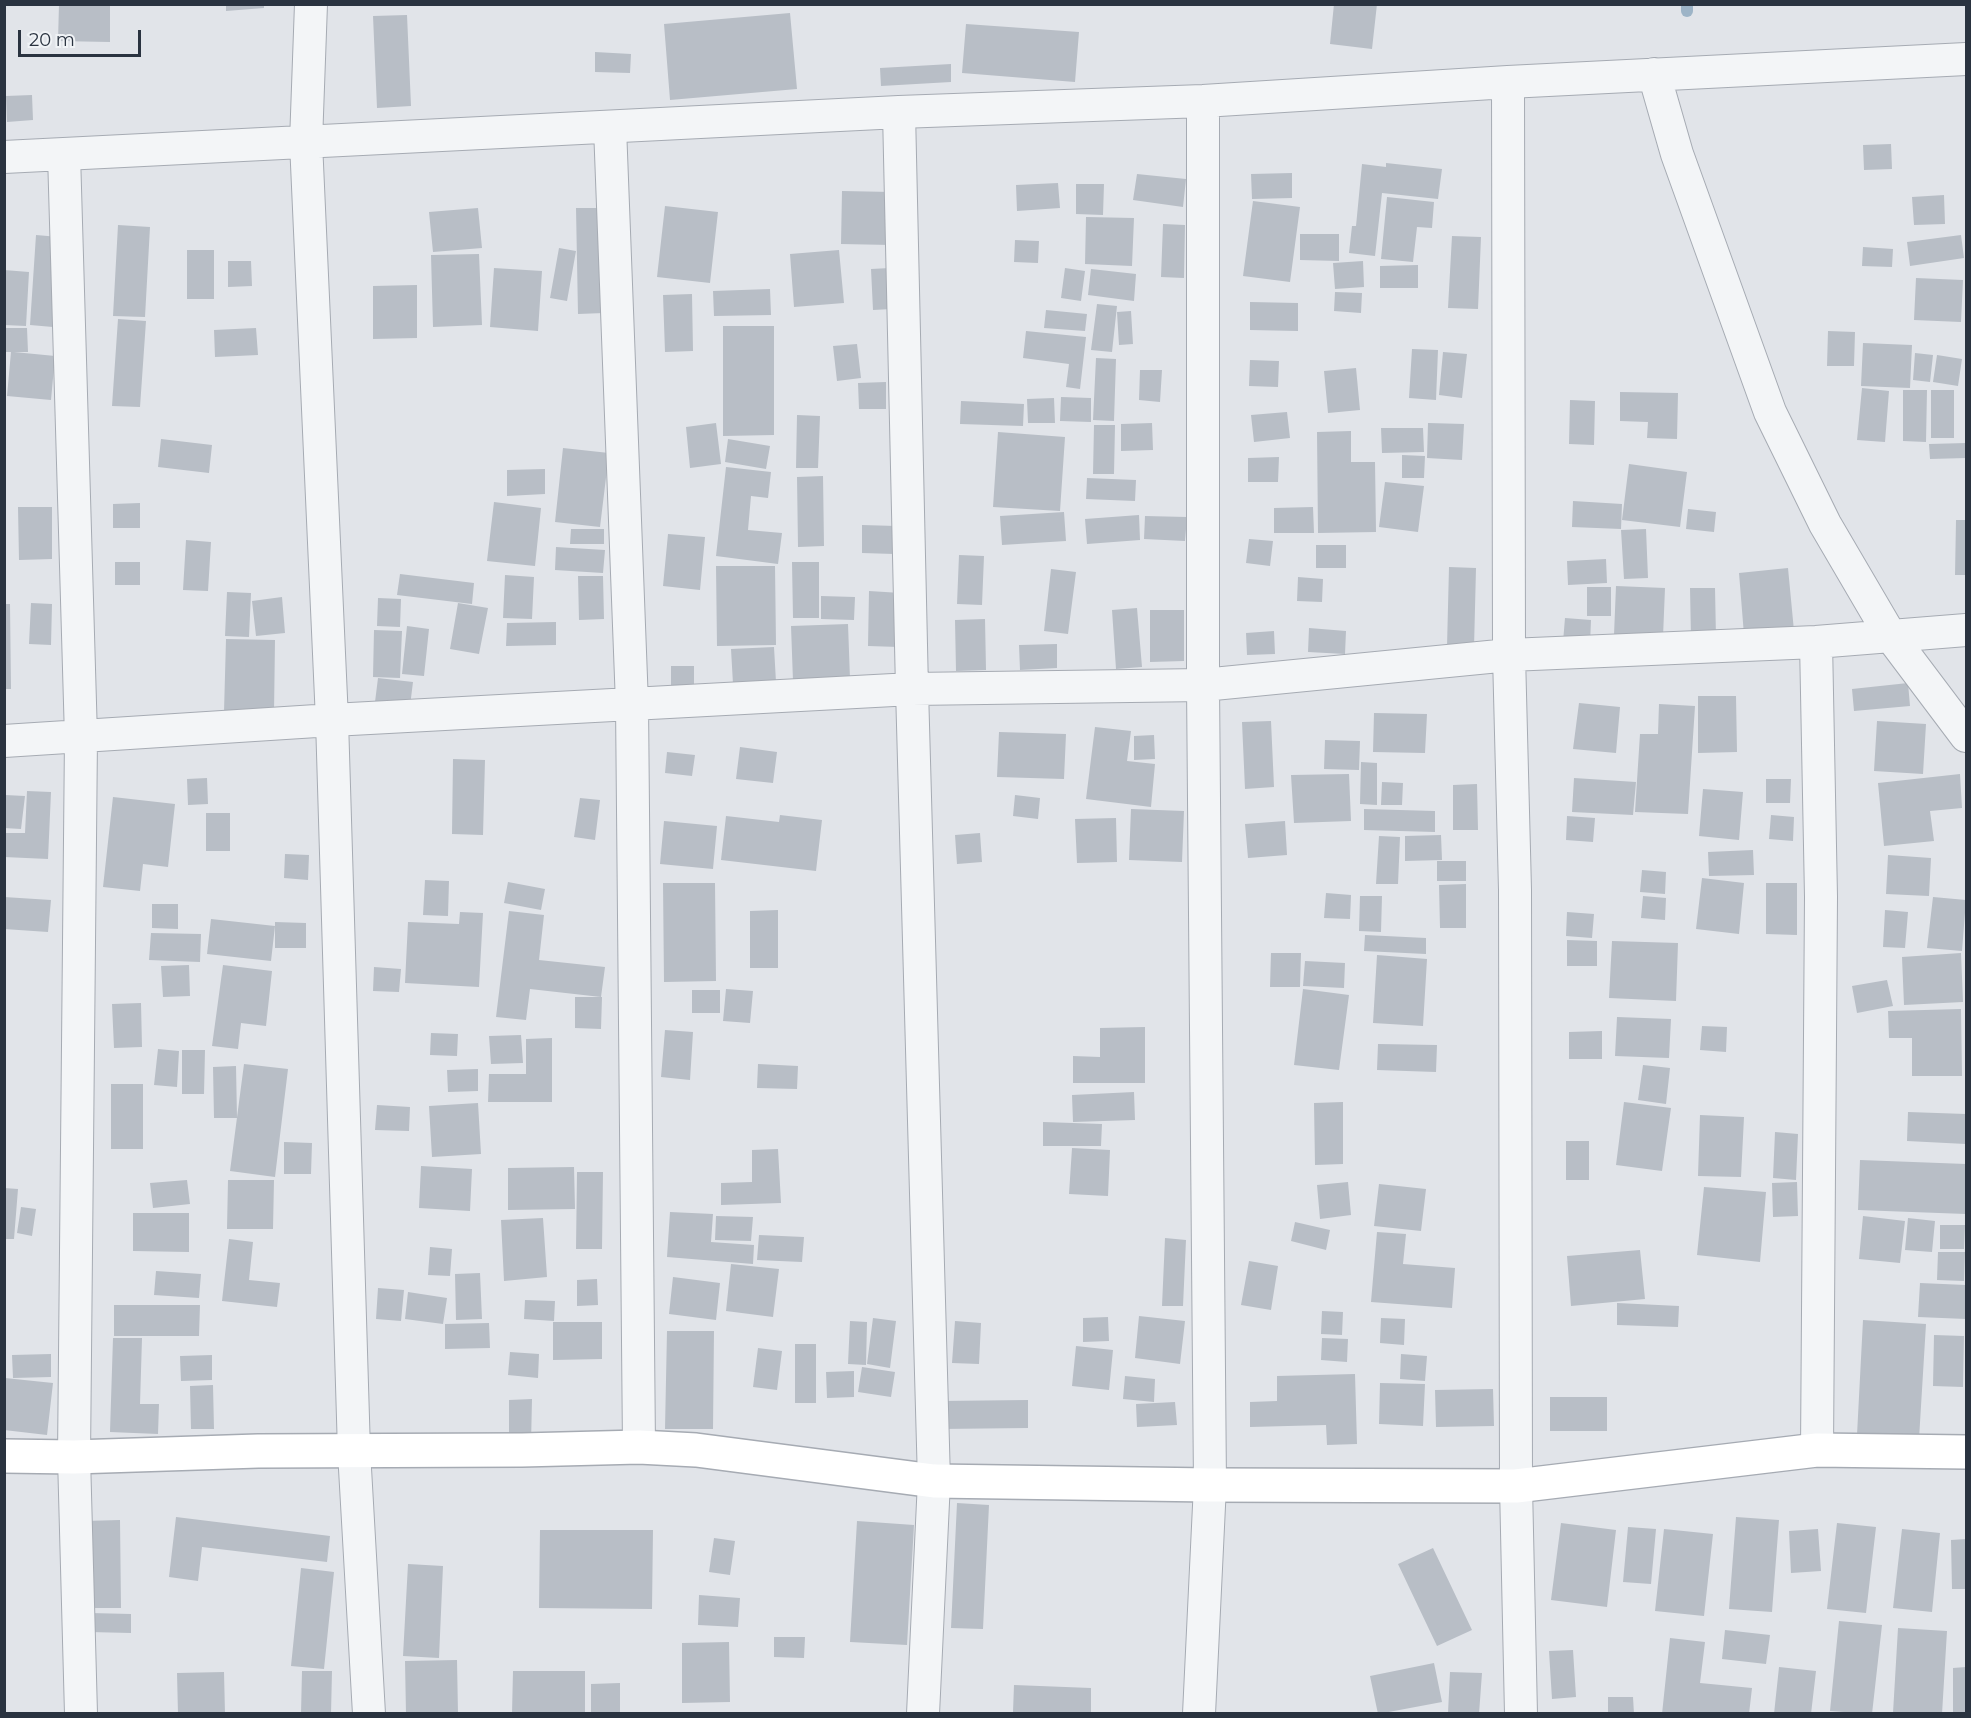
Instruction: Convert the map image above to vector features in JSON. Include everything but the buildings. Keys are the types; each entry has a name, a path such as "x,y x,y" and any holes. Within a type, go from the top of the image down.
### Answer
{"main road":[{"path":"4,1456 74,1457 258,1451 639,1447 696,1450 934,1480 1210,1485 1516,1486 1817,1450 1966,1452"}],"street":[{"path":"311,4 306,142 332,720 354,1451 369,1713"},
{"path":"4,157 899,112 1203,101 1653,74 1966,59"},
{"path":"1653,74 1681,164 1770,412 1825,524 1890,635 1966,736"},
{"path":"1508,82 1509,655 1515,890 1516,1486 1521,1713"},
{"path":"1199,1713 1210,1485 1203,685 1203,101"},
{"path":"899,112 934,1480 923,1713"},
{"path":"610,127 632,704 639,1447"},
{"path":"64,154 81,737 74,1457 81,1713"},
{"path":"4,741 332,720 912,689 1203,685 1509,655 1816,642 1966,630"},
{"path":"1816,642 1821,897 1817,1450"}],"waterway":[{"path":"1687,4 1687,11"}]}
